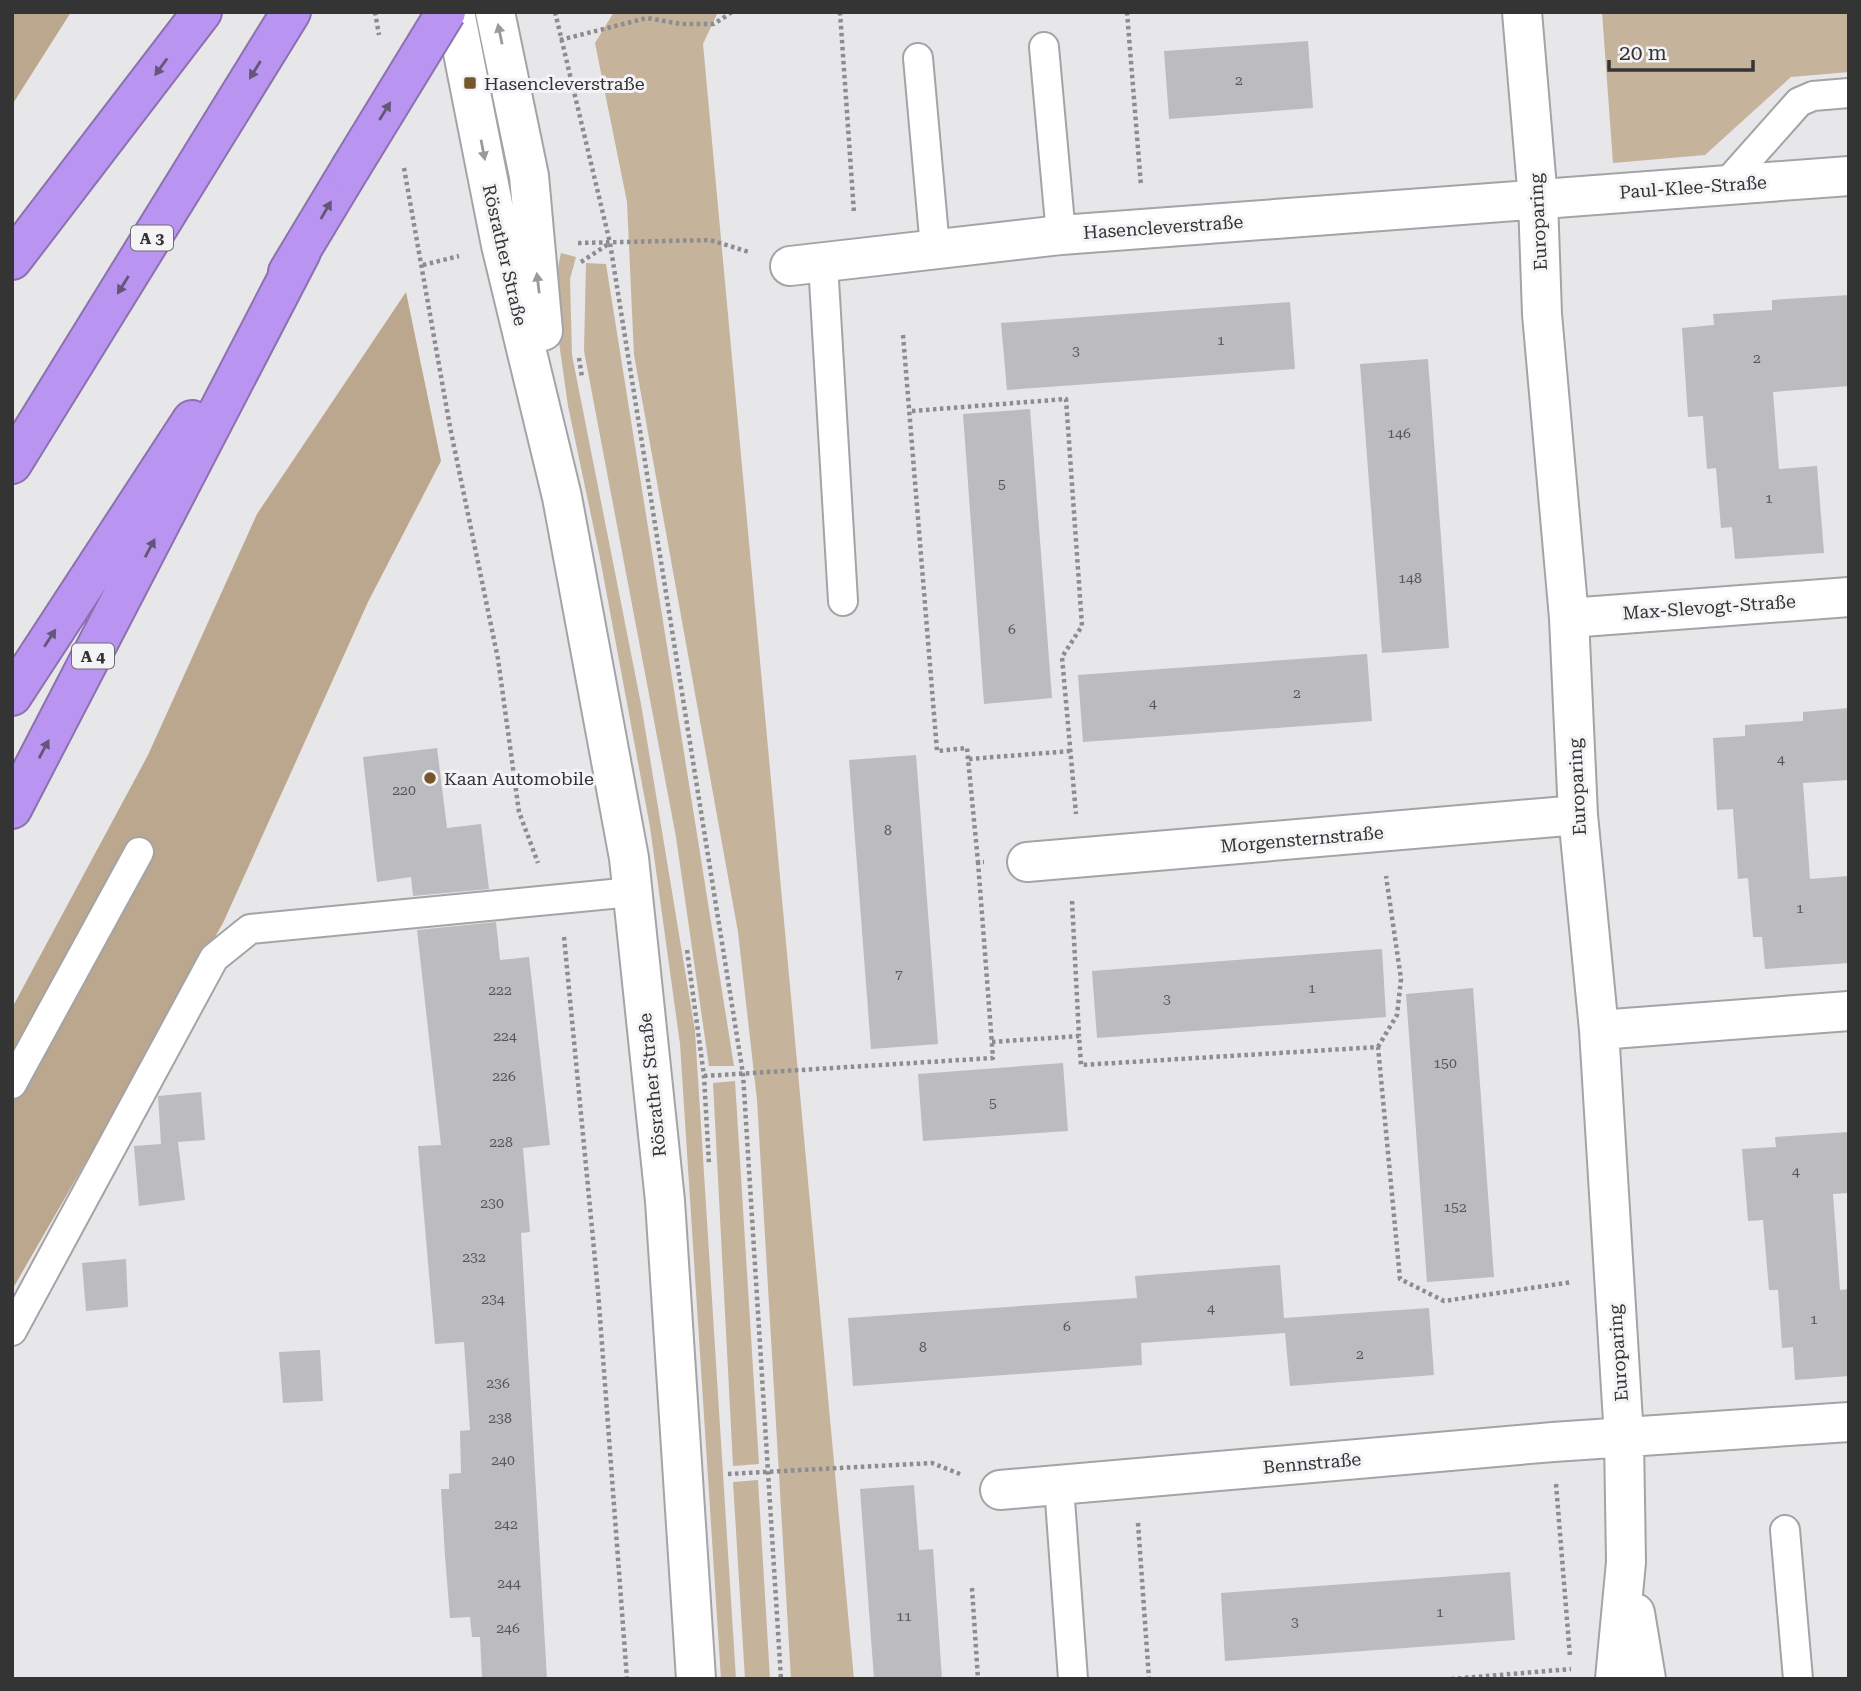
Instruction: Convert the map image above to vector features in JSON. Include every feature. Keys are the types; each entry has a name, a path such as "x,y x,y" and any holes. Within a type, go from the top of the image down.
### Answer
{"highway":[{"path":"12,260 202,12"},
{"name":"A 3","path":"12,464 291,12"},
{"path":"12,696 301,252 446,12"},
{"name":"A 4","path":"12,809 301,252"}],"street":[{"name":"Rösrather Straße","path":"454,12 517,244 591,646 632,892 664,1201 696,1679"},
{"name":"Rösrather Straße","path":"495,12 529,176 517,244"},
{"name":"Europaring","path":"1522,12 1538,200 1542,314 1569,618 1578,816 1599,1030 1624,1438 1626,1562 1615,1679"},
{"name":"Paul-Klee-Straße","path":"1538,200 1849,176"},
{"name":"Hasencleverstraße","path":"824,263 1061,234 1538,200"},
{"name":"Max-Slevogt-Straße","path":"1569,618 1849,597"},
{"name":"Morgensternstraße","path":"1027,862 1578,816"},
{"path":"1599,1030 1849,1012"},
{"name":"Bennstraße","path":"1000,1490 1553,1442 1849,1422"},
{"name":"Europaring","path":"1626,1562 1646,1679"}],"lane":[{"path":"1044,47 1061,234"},
{"path":"918,58 935,248"},
{"path":"1727,184 1799,102 1813,96 1849,93"},
{"path":"824,263 843,601"},
{"path":"12,1084 139,852"},
{"path":"12,1331 214,958 250,929 632,892"},
{"path":"1059,1486 1073,1679"},
{"path":"1784,1530 1798,1679"}],"path":[{"path":"375,12 380,39"},
{"path":"555,12 610,243 743,1074 781,1679"},
{"path":"560,40 648,18 681,24 714,24 732,12"},
{"path":"423,265 517,244 710,240 824,263 840,12"},
{"path":"1127,12 1144,228"},
{"path":"402,159 450,427 498,659 519,812 563,931 597,1277 627,1679"},
{"path":"704,1076 993,1058 969,758 967,748 937,751 912,411 903,335"},
{"path":"912,411 1066,399 1082,626 1062,657 1071,751 1081,1065 1378,1047"},
{"path":"969,758 1071,751"},
{"path":"1380,832 1401,979 1397,1015 1378,1047 1400,1279 1444,1301 1613,1276"},
{"path":"978,862 1027,862"},
{"path":"992,1042 1079,1036"},
{"path":"1451,1679 1571,1670 1553,1442"},
{"path":"728,1474 932,1463 1000,1490"},
{"path":"1135,1479 1149,1679"},
{"path":"972,1588 978,1679"}],"shaded area":[{"path":"12,12 71,12 12,105"},
{"path":"614,12 718,12 703,44 854,1679 791,1679 757,1100 738,932 634,355 627,202 595,43"},
{"path":"1602,12 1849,12 1849,72 1791,77 1705,155 1613,163"},
{"path":"561,253 576,257 570,279 572,355 641,704 695,1031 736,1679 721,1679 680,1044 650,827 600,558 568,406 556,321 555,282"},
{"path":"586,263 606,264 734,1066 709,1066 676,837 584,351"},
{"path":"406,292 441,461 368,602 223,923 12,1290 12,1008 148,755 257,514"},
{"path":"735,1081 759,1464 733,1466 713,1083"},
{"path":"758,1480 770,1679 745,1679 733,1482"}],"building":[{"path":"1308,41 1313,108 1169,119 1164,51"},
{"path":"1849,295 1849,386 1773,392 1779,469 1817,466 1824,553 1735,559 1732,527 1721,528 1716,468 1707,469 1703,416 1688,417 1682,328 1714,325 1713,314 1772,310 1772,300"},
{"path":"1290,302 1295,369 1007,390 1001,323"},
{"path":"1428,359 1449,648 1382,653 1360,364"},
{"path":"1030,409 1052,698 984,704 963,414"},
{"path":"1367,654 1372,721 1083,742 1078,675"},
{"path":"1849,708 1849,780 1803,783 1810,879 1849,876 1849,963 1765,969 1762,937 1753,937 1748,878 1738,879 1733,809 1717,810 1713,738 1745,736 1745,725 1803,721 1803,712"},
{"path":"437,748 447,828 481,824 489,889 413,896 411,877 377,882 363,757"},
{"path":"916,755 938,1044 871,1049 849,760"},
{"path":"496,922 500,960 529,957 550,1145 523,1148 530,1232 521,1233 547,1679 482,1679 480,1637 472,1637 470,1617 450,1618 445,1556 441,1489 449,1489 449,1474 461,1473 460,1431 470,1430 464,1342 435,1344 418,1146 441,1145 417,930"},
{"path":"1382,949 1386,1017 1097,1038 1092,971"},
{"path":"1473,988 1494,1277 1427,1282 1406,994"},
{"path":"1063,1063 1068,1131 923,1141 918,1074"},
{"path":"201,1092 205,1140 178,1142 185,1200 139,1206 134,1146 161,1144 158,1096"},
{"path":"1849,1132 1849,1193 1833,1194 1840,1290 1849,1289 1849,1376 1795,1380 1793,1347 1782,1348 1778,1290 1769,1290 1763,1220 1748,1221 1742,1149 1776,1147 1775,1137"},
{"path":"126,1259 128,1307 86,1311 82,1263"},
{"path":"1280,1265 1284,1318 1429,1308 1434,1375 1290,1386 1285,1333 1141,1343 1142,1365 853,1386 848,1318 1137,1298 1135,1276"},
{"path":"320,1350 323,1401 283,1403 279,1352"},
{"path":"914,1485 919,1550 933,1549 942,1679 874,1679 860,1489"},
{"path":"1510,1572 1515,1640 1225,1661 1221,1593"}],"place":[{"name":"Hasencleverstraße","path":"470,83"},
{"name":"Kaan Automobile","path":"430,778"}]}
